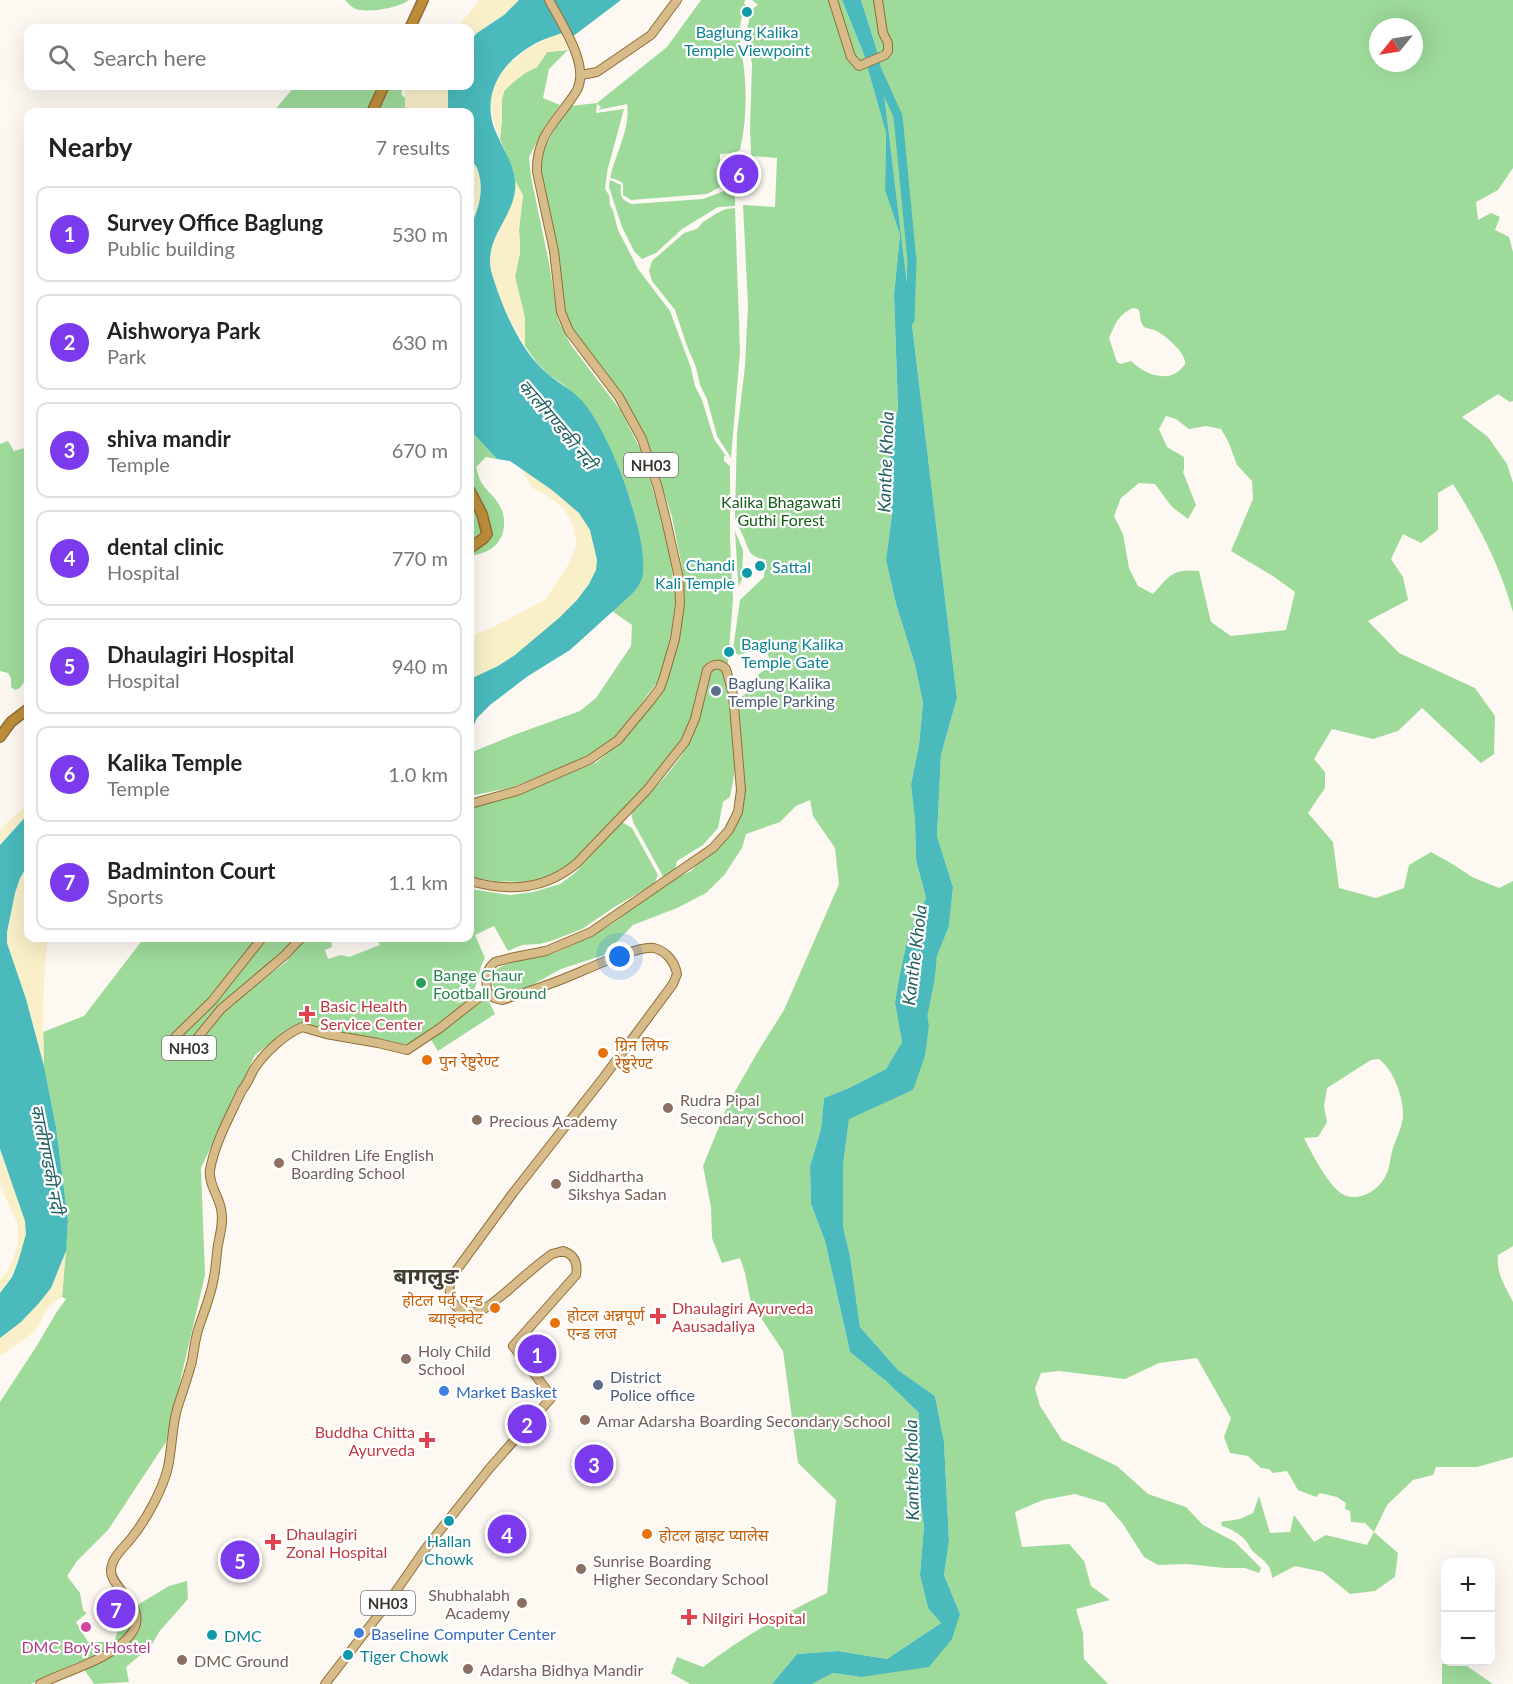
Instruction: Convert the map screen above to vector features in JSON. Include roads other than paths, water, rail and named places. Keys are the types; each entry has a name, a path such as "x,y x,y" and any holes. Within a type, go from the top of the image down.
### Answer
{"highway":[{"path":"412,24 423,0"},
{"path":"374,108 382,90"},
{"path":"474,499 482,514 487,534 474,545"},
{"path":"0,737 11,722 24,712"}],"main road":[{"path":"549,0 574,48 581,75 597,72 651,35 677,0"},
{"path":"833,0 851,57 859,66 885,55 888,51 878,0"},
{"name":"NH03","path":"474,803 517,791 589,760 618,740 660,688 675,639 680,604 679,578 658,488 647,453 629,414 576,342 565,323 561,312 554,251 537,172 541,142 547,130 577,90 581,83 581,75"},
{"path":"40,1684 82,1667 112,1650 129,1637 135,1628 134,1611 127,1596 113,1578 111,1569 116,1557 145,1518 166,1473 177,1411 213,1282 222,1224 221,1209 210,1172 218,1141 253,1071 288,1033 302,1027 407,1050 487,992 486,974 495,962 546,951 591,932 713,848 729,830 738,812 741,790 733,694 726,669 721,665 716,665 707,670 695,719 685,742 647,790 577,863 555,879 535,885 509,887 474,882"},
{"name":"NH03","path":"259,942 212,1001 176,1036 173,1042 177,1049 189,1048 221,1009 297,942"},
{"name":"NH03","path":"325,1684 387,1604 426,1548 503,1451 552,1397 513,1346 576,1275 577,1264 573,1256 563,1251 552,1254 494,1303 478,1312 463,1311 455,1306 449,1291 450,1279 673,984 677,972 669,957 662,951 647,948 630,952 502,1000 494,998 487,992"}],"water":[{"name":"कालीगण्डकी नदी","path":"519,0 621,0 572,37 569,31 544,39 521,52 499,77 491,98 492,121 514,172 515,193 512,205 495,237 490,261 501,301 521,342 539,366 583,402 607,441 634,511 643,555 643,573 640,584 633,593 570,650 528,676 490,705 477,718 474,725 474,677 515,655 559,618 589,584 596,570 597,560 590,530 579,513 552,490 510,461 497,459 474,434 474,218 481,183 474,164 474,108 448,108 448,90 474,90 474,36 504,15"},
{"path":"842,0 861,0 880,60 957,698 941,755 937,836 953,887 949,926 923,991 929,1025 925,1056 913,1090 849,1119 843,1166 843,1226 850,1256 860,1327 898,1370 935,1396 944,1442 949,1541 944,1575 960,1614 952,1639 929,1667 861,1677 833,1673 812,1684 772,1684 797,1654 838,1651 887,1659 941,1623 928,1608 920,1575 924,1526 916,1471 919,1413 886,1381 850,1352 825,1241 811,1204 810,1166 821,1129 824,1098 886,1069 902,1042 895,1003 899,979 908,937 926,898 916,860 911,784 919,745 923,703 886,560 892,514 887,479 898,409 894,295 900,235 885,190 886,133 863,52"},
{"name":"कालीगण्डकी नदी","path":"24,818 24,872 15,893 7,943 26,999 44,1066 56,1127 68,1220 66,1251 51,1288 21,1322 0,1338 0,1293 12,1277 26,1234 25,1221 0,1149 0,845"}],"waterway":[{"name":"Kanthe Khola","path":"878,72 898,116 912,261 910,320"},
{"name":"Kanthe Khola","path":"923,1014 932,960"}],"place":[{"name":"Baglung Kalika Temple Viewpoint","path":"747,12"},
{"name":"Kalika Temple","path":"739,174"},
{"name":"Sattal","path":"760,566"},
{"name":"Chandi Kali Temple","path":"747,573"},
{"name":"Baglung Kalika Temple Gate","path":"729,652"},
{"name":"Baglung Kalika Temple Parking","path":"716,691"},
{"name":"Bange Chaur Football Ground","path":"421,983"},
{"name":"Basic Health Service Center","path":"307,1014"},
{"name":"ग्रिन लिफ रेष्टुरेण्ट","path":"603,1053"},
{"name":"पुन रेष्टुरेण्ट","path":"427,1060"},
{"name":"Rudra Pipal Secondary School","path":"668,1108"},
{"name":"Precious Academy","path":"477,1120"},
{"name":"Children Life English Boarding School","path":"279,1163"},
{"name":"Siddhartha Sikshya Sadan","path":"556,1184"},
{"name":"होटल पर्व एन्ड ब्याङ्क्वेट","path":"495,1308"},
{"name":"Dhaulagiri Ayurveda Aausadaliya","path":"658,1316"},
{"name":"होटल अन्नपूर्ण एन्ड लज","path":"555,1323"},
{"name":"Survey Office Baglung","path":"537,1354"},
{"name":"Holy Child School","path":"406,1359"},
{"name":"District Police office","path":"598,1385"},
{"name":"Market Basket","path":"444,1391"},
{"name":"Amar Adarsha Boarding Secondary School","path":"585,1420"},
{"name":"Aishworya Park","path":"527,1424"},
{"name":"Buddha Chitta Ayurveda","path":"427,1440"},
{"name":"shiva mandir","path":"594,1464"},
{"name":"Hallan Chowk","path":"449,1521"},
{"name":"dental clinic","path":"507,1534"},
{"name":"होटल ह्वाइट प्यालेस","path":"647,1534"},
{"name":"Dhaulagiri Zonal Hospital","path":"273,1542"},
{"name":"Dhaulagiri Hospital","path":"240,1560"},
{"name":"Sunrise Boarding Higher Secondary School","path":"581,1569"},
{"name":"Shubhalabh Academy","path":"522,1603"},
{"name":"Badminton Court","path":"116,1609"},
{"name":"Nilgiri Hospital","path":"689,1617"},
{"name":"DMC Boy's Hostel","path":"86,1627"},
{"name":"Baseline Computer Center","path":"359,1633"},
{"name":"DMC","path":"212,1635"},
{"name":"Tiger Chowk","path":"348,1655"},
{"name":"DMC Ground","path":"182,1660"},
{"name":"Adarsha Bidhya Mandir","path":"468,1669"}],"district":[{"name":"बागलुङ","path":"426,1275"}],"park label":[{"name":"Kalika Bhagawati Guthi Forest","path":"781,510"}]}
